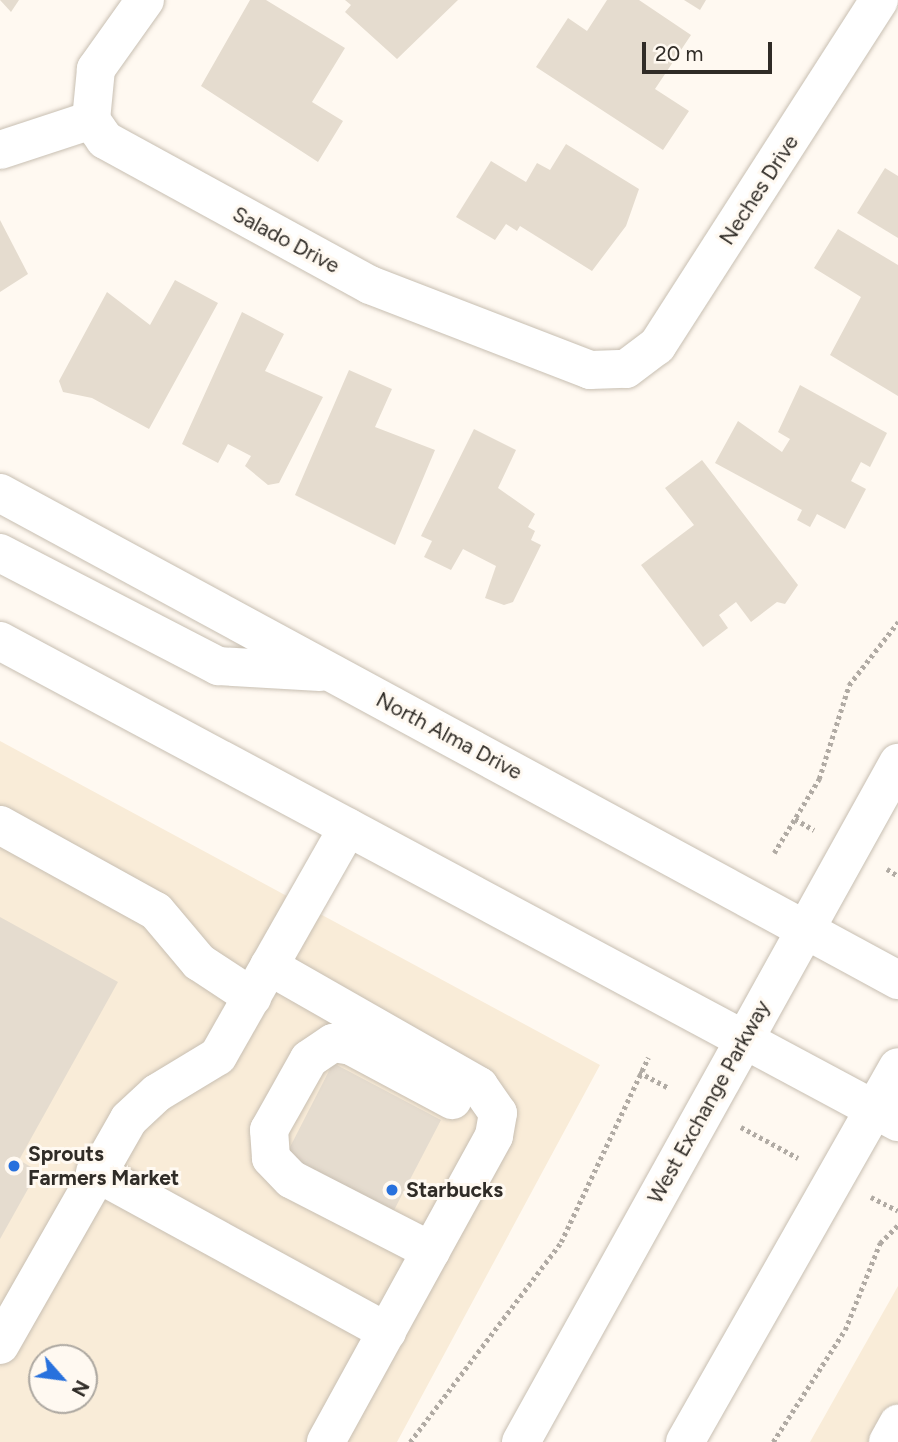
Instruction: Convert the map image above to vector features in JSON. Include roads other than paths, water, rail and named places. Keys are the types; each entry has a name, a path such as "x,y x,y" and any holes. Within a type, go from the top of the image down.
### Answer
{"main road":[{"path":"0,150 91,120 96,69 145,0"},
{"name":"Neches Drive","path":"626,369 657,346 681,312 879,0"},
{"name":"Salado Drive","path":"91,120 129,157 370,285 551,358 590,370 626,369"},
{"name":"North Alma Drive","path":"0,493 898,980"},
{"path":"0,553 218,666 332,673"},
{"path":"0,641 887,1117"},
{"name":"West Exchange Parkway","path":"522,1442 898,763"},
{"path":"0,825 156,911 200,962 261,982 479,1086 495,1102 496,1130 326,1442"},
{"path":"0,1345 95,1172 144,1102 218,1056 348,827"},
{"path":"431,1251 290,1179 271,1158 269,1130 309,1059 333,1043 351,1046 496,1130"},
{"path":"685,1442 838,1179 887,1117 898,1067"},
{"path":"95,1172 387,1332"},
{"path":"888,1442 898,1424"}],"place":[{"name":"Sprouts Farmers Market","path":"14,1166"},
{"name":"Starbucks","path":"392,1190"}]}
